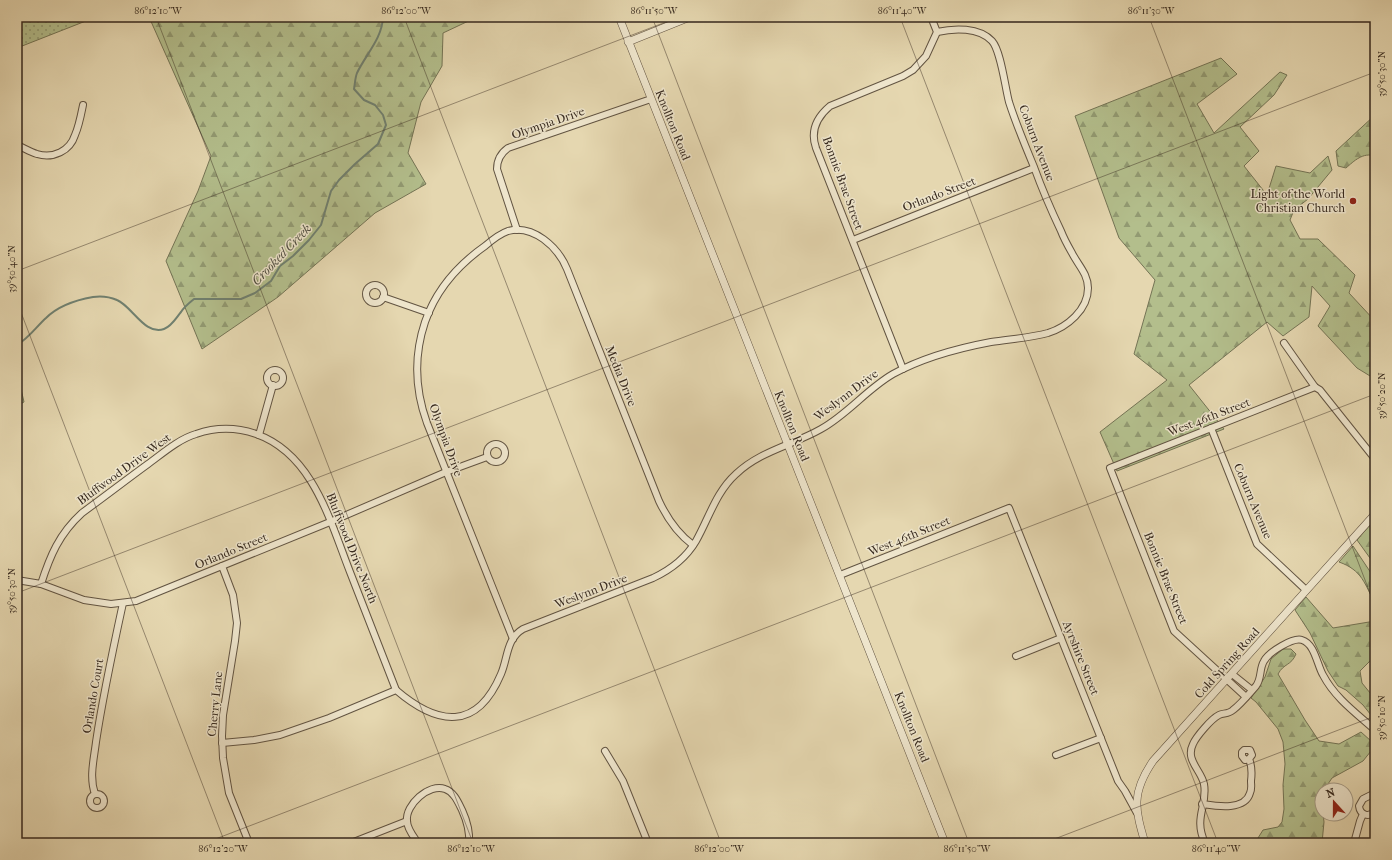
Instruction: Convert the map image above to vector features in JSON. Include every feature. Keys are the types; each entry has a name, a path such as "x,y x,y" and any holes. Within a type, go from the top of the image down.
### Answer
{"main road":[{"path":"1372,17 1375,21"}],"street":[{"name":"Knollton Road","path":"619,17 945,843"},
{"path":"628,42 690,17"},
{"path":"932,17 937,32"},
{"name":"Coburn Avenue","path":"937,32 955,28 967,30 985,36 994,44 998,53 1009,101 1034,168 1060,231 1085,275 1088,291 1084,303"},
{"name":"Bonnie Brae Street","path":"904,369 815,145 814,136 817,121 823,111 830,106 903,76 913,70 926,56 937,32"},
{"name":"Olympia Drive","path":"513,639 425,418 418,389 417,374 419,350 424,326 429,313 447,281 466,260 499,235 508,231 517,230 497,168 498,160 503,152 508,148 651,99"},
{"path":"17,145 32,152 44,155 56,154 64,150 72,142 75,136 83,105"},
{"name":"Orlando Street","path":"853,240 1034,168"},
{"name":"Media Drive","path":"517,230 528,232 543,239 552,246 562,258 659,501 672,523 693,545"},
{"path":"383,297 429,313"},
{"name":"Weslynn Drive","path":"513,639 517,633 523,629 659,576 682,560 700,534 718,496 733,477 746,465 759,457 788,445 831,423 875,386 892,374 945,354 977,345 1025,338 1051,332 1059,329 1072,319 1084,303"},
{"path":"1284,343 1316,387 1375,459"},
{"path":"259,435 273,385"},
{"name":"West 46th Street","path":"1110,468 1316,387"},
{"name":"Coburn Avenue","path":"1211,428 1257,544 1306,590"},
{"name":"Bluffwood Drive West","path":"41,584 53,551 64,532 76,519 171,447 189,436 212,430 236,429 259,435"},
{"name":"Bluffwood Drive North","path":"259,435 271,440 282,448 301,468 316,489 396,690"},
{"name":"Orlando Street","path":"17,580 41,584 84,600 111,604 146,598 446,472 487,457"},
{"name":"Bonnie Brae Street","path":"1110,468 1174,631 1246,697"},
{"name":"West 46th Street","path":"840,575 1010,508"},
{"name":"Ayrshire Street","path":"1010,508 1118,781 1137,813"},
{"name":"Cold Spring Road","path":"1146,843 1137,813 1137,799 1139,787 1148,768 1375,514"},
{"name":"Cherry Lane","path":"222,566 230,583 237,622 224,702 222,743 224,770 229,793 249,843"},
{"name":"Orlando Court","path":"95,794 92,785 92,774 99,721 123,603"},
{"path":"1016,656 1061,638"},
{"path":"222,743 280,736 329,718 396,690 418,706 437,715 446,718 465,716 473,712 492,691 504,664 508,647 513,639"},
{"path":"1204,840 1199,825 1204,785 1192,760 1191,752 1193,744 1214,719 1234,710 1259,682 1262,664 1269,656 1291,640 1302,640 1312,647 1320,670 1331,688 1339,698 1375,730"},
{"path":"1232,674 1252,690"},
{"path":"1056,755 1101,738"},
{"path":"605,751 623,781 648,843"},
{"path":"1202,804 1230,806 1246,800 1250,795 1251,790 1252,770 1250,759"},
{"path":"418,843 407,822 410,808 420,796 434,789 444,789 454,796 469,829 469,843"},
{"path":"1375,793 1361,801 1359,808 1363,814 1369,815 1375,811"},
{"path":"1354,843 1363,814"},
{"path":"351,843 407,822"}],"green space":[{"path":"17,17 96,17 17,48"},
{"path":"149,17 477,17 443,33 442,66 421,102 408,153 426,184 375,213 278,297 202,349 166,261 198,191 211,156"},
{"path":"1221,58 1237,74 1197,104 1214,133 1280,72 1287,75 1274,95 1240,127 1259,151 1244,166 1267,195 1276,166 1310,173 1328,156 1332,170 1308,199 1294,210 1290,220 1300,239 1318,239 1355,275 1349,293 1375,321 1375,379 1357,368 1318,326 1330,306 1312,286 1309,317 1283,336 1267,322 1189,385 1224,429 1117,471 1100,432 1167,380 1134,354 1155,280 1119,238 1075,116"},
{"path":"1375,115 1375,156 1363,156 1346,168 1338,166 1336,151"},
{"path":"17,372 24,402 17,406"},
{"path":"1375,519 1375,565 1357,540"},
{"path":"1353,546 1375,579 1375,604 1362,578 1353,569 1339,562"},
{"path":"1306,597 1333,628 1375,621 1375,659 1370,661 1360,671 1362,683 1375,699 1375,720 1363,705 1346,690 1338,686 1328,671 1310,633 1295,610"},
{"path":"1283,649 1291,649 1296,654 1292,661 1280,670 1278,674 1319,741 1339,744 1361,732 1371,741 1371,751 1363,761 1332,778 1329,782 1314,782 1314,822 1324,822 1322,843 1258,843 1258,838 1263,830 1278,827 1282,822 1284,809 1283,785 1285,764 1283,742 1278,729 1251,698 1265,677 1271,659"}],"waterway":[{"name":"Crooked Creek","path":"17,345 29,336 42,321 56,310 80,300 93,297 108,297 117,300 123,303 145,324 157,330 164,329 174,322 185,307 194,299 241,299 255,293 271,281 280,266 293,256 321,225 331,191 339,180 378,144 386,125 383,115 375,105 364,100 354,89 357,73 377,39 383,17"}],"place":[{"name":"Light of the World Christian Church","path":"1353,201"}]}
